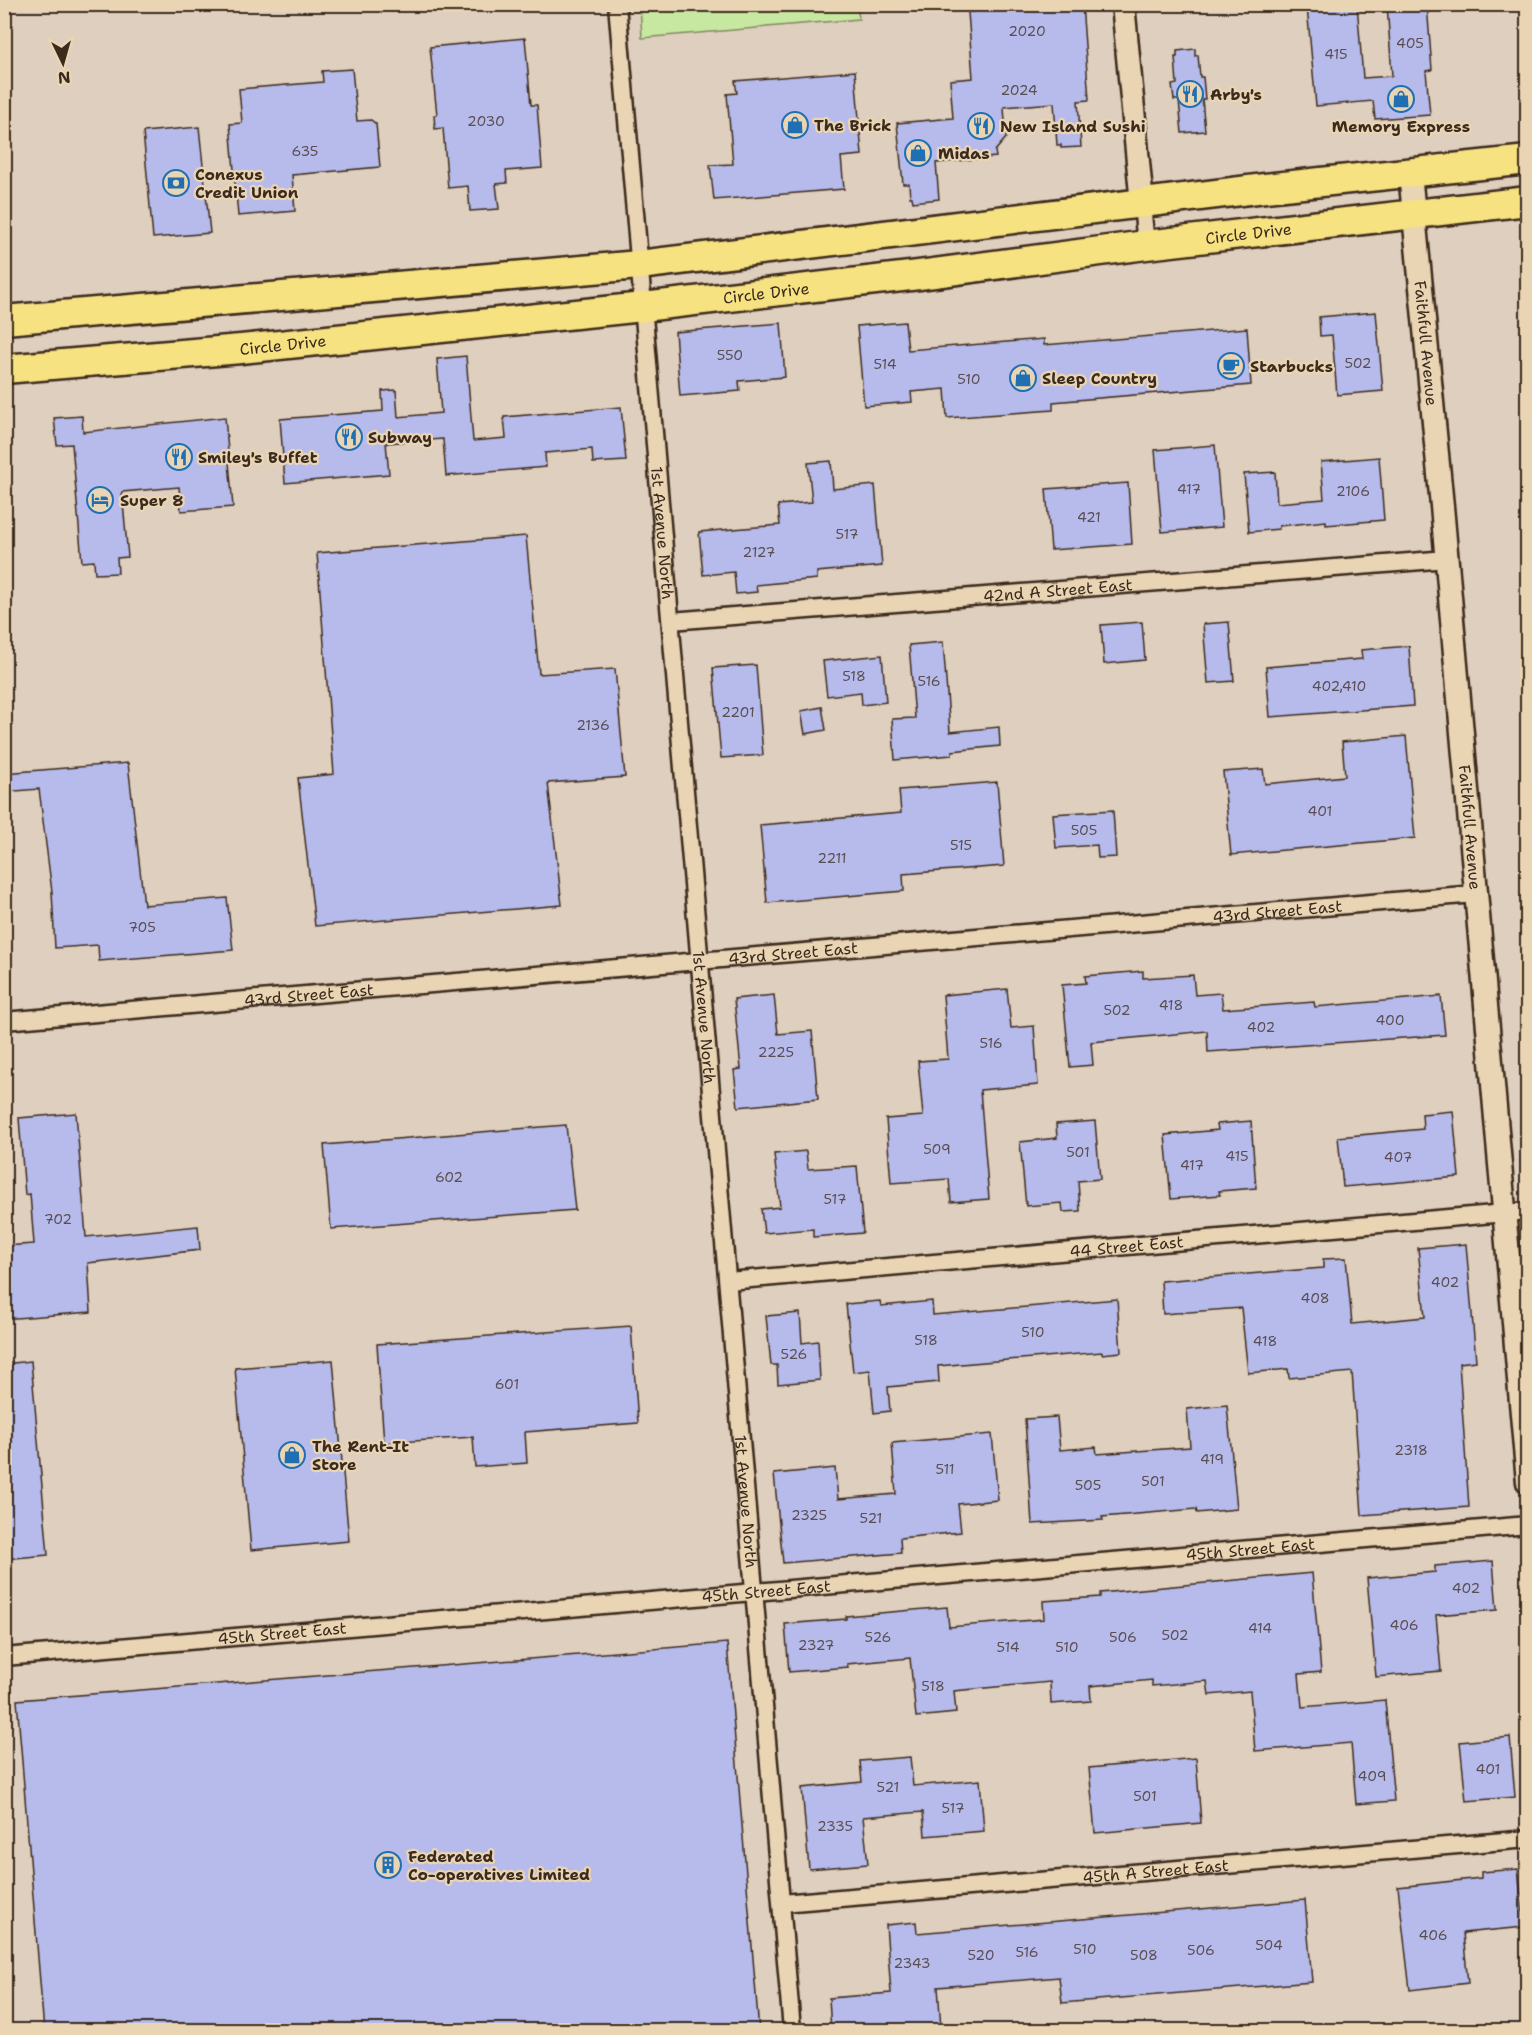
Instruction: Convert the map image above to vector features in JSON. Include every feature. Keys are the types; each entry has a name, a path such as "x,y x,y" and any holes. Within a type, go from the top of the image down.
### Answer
{"highway":[{"path":"4,320 639,266 1265,188 1527,160"},
{"name":"Circle Drive","path":"4,369 241,349 643,307 1527,201"}],"street":[{"name":"1st Avenue North","path":"617,4 792,2031"},
{"path":"1123,4 1146,245"},
{"name":"Faithfull Avenue","path":"1410,173 1447,559 1527,1482"},
{"name":"42nd A Street East","path":"671,621 1447,559"},
{"name":"43rd Street East","path":"4,1021 1475,894"},
{"name":"44 Street East","path":"728,1281 1527,1211"},
{"name":"45th Street East","path":"4,1657 1527,1525"},
{"name":"45th A Street East","path":"782,1904 1527,1839"}],"green space":[{"path":"640,5 857,5 859,19 642,38"}],"building":[{"path":"1051,4 1082,4 1089,100 1078,101 1081,147 1061,148 1061,145 1057,145 1054,103 1004,107 1006,138 995,151 996,157 936,163 939,199 913,202 910,197 909,184 903,184 897,123 953,118 950,80 973,78 968,12"},
{"path":"1357,4 1363,78 1392,76 1387,4 1427,4 1432,70 1426,71 1430,115 1375,119 1373,101 1316,106 1307,7"},
{"path":"525,38 531,105 537,105 542,168 506,171 507,183 496,184 499,209 470,211 468,186 448,188 443,128 435,129 434,115 437,115 430,47"},
{"name":"Arby's","path":"1195,49 1195,56 1198,55 1200,77 1203,77 1205,99 1202,99 1205,131 1182,133 1179,100 1174,100 1172,85 1177,84 1175,57 1177,57 1177,51"},
{"path":"352,69 357,121 371,120 376,124 380,167 292,175 295,211 238,216 230,124 242,123 239,89 323,82 322,71"},
{"name":"The Brick","path":"855,71 862,155 841,157 844,189 714,200 710,165 733,164 727,94 737,93 735,81"},
{"name":"Conexus Credit Union","path":"199,127 210,233 153,238 143,132"},
{"path":"1376,312 1383,391 1337,395 1332,335 1320,336 1319,317"},
{"path":"905,322 908,350 1044,339 1044,345 1247,328 1251,385 1053,402 1053,410 947,418 945,389 911,392 912,402 864,406 857,326"},
{"path":"781,323 785,377 739,381 740,391 680,396 675,332"},
{"path":"466,356 473,441 506,438 504,417 621,407 626,461 593,463 592,449 545,453 546,467 446,476 443,439 386,443 389,474 285,483 280,419 383,411 382,391 396,390 398,417 441,413 437,359"},
{"path":"82,416 83,432 225,417 233,507 181,511 179,487 122,492 128,557 117,558 118,573 95,574 94,561 82,562 72,444 57,445 54,418"},
{"path":"1215,445 1222,527 1162,532 1155,450"},
{"path":"1379,457 1384,520 1326,525 1326,521 1249,532 1244,474 1275,472 1277,503 1324,499 1321,462"},
{"path":"831,461 833,489 875,485 882,566 817,572 817,579 756,585 757,592 736,594 734,572 703,575 699,532 780,525 778,505 812,502 808,463"},
{"path":"1128,483 1132,544 1051,550 1046,489"},
{"path":"526,536 539,674 615,669 625,777 548,783 562,905 315,926 298,778 334,774 317,553"},
{"path":"1142,622 1145,660 1104,664 1101,625"},
{"path":"1229,622 1234,681 1208,683 1203,624"},
{"path":"943,642 950,732 999,727 1000,746 952,751 952,755 895,760 892,719 915,718 909,645"},
{"path":"1409,646 1413,706 1270,717 1266,667 1362,659 1361,650"},
{"path":"882,655 886,702 862,705 861,692 827,696 823,661"},
{"path":"756,665 763,755 721,758 713,668"},
{"path":"822,707 826,730 805,734 801,711"},
{"path":"1406,736 1415,838 1231,855 1223,772 1263,769 1265,784 1345,776 1342,742"},
{"path":"128,763 144,905 227,898 233,950 99,961 98,945 55,948 52,892 39,789 4,792 4,773"},
{"path":"997,782 1004,866 903,874 904,891 767,903 760,825 901,813 899,790"},
{"path":"1113,810 1116,857 1098,858 1097,845 1056,848 1053,814"},
{"path":"1143,971 1143,978 1193,975 1195,995 1221,993 1223,1009 1314,1002 1315,1007 1441,996 1445,1035 1208,1052 1207,1031 1091,1042 1093,1065 1070,1067 1062,985 1086,983 1085,976"},
{"path":"1007,989 1011,1028 1034,1026 1038,1085 980,1090 989,1199 951,1202 949,1179 891,1183 886,1119 923,1116 918,1061 948,1059 943,995"},
{"path":"774,995 778,1034 812,1031 818,1099 738,1107 734,1070 741,1069 734,999"},
{"path":"1453,1111 1459,1177 1343,1187 1338,1137 1423,1129 1422,1114"},
{"path":"76,1113 86,1237 198,1226 200,1250 88,1263 91,1312 4,1319 4,1246 34,1244 30,1194 25,1195 19,1118"},
{"path":"1095,1121 1100,1179 1078,1181 1080,1211 1063,1212 1062,1203 1026,1206 1020,1142 1057,1138 1056,1124"},
{"path":"1251,1121 1256,1188 1219,1191 1220,1195 1171,1199 1165,1135 1218,1130 1217,1124"},
{"path":"566,1125 575,1210 331,1229 324,1145"},
{"path":"806,1151 808,1169 857,1166 863,1233 813,1237 813,1229 764,1233 761,1209 780,1207 774,1154"},
{"path":"1466,1244 1476,1361 1459,1363 1469,1507 1362,1515 1352,1372 1289,1378 1288,1369 1248,1373 1241,1308 1163,1314 1161,1281 1323,1268 1323,1259 1346,1258 1352,1324 1425,1317 1418,1248"},
{"path":"1117,1299 1121,1352 938,1366 939,1382 888,1387 890,1411 874,1413 870,1370 853,1372 846,1304 880,1301 881,1306 932,1301 933,1315"},
{"path":"800,1313 802,1343 818,1341 820,1380 778,1384 777,1365 771,1365 766,1316"},
{"path":"631,1326 638,1423 525,1432 527,1463 475,1467 473,1437 384,1443 377,1344"},
{"name":"The Rent-It Store","path":"333,1360 349,1541 251,1550 235,1368"},
{"path":"31,1361 48,1555 4,1559 4,1364"},
{"path":"1227,1405 1237,1509 1197,1513 1196,1509 1102,1517 1103,1520 1032,1524 1025,1419 1057,1417 1060,1450 1096,1447 1097,1454 1190,1447 1187,1409"},
{"path":"992,1434 998,1500 958,1504 961,1532 900,1538 901,1553 783,1563 774,1474 835,1468 838,1499 896,1494 892,1443"},
{"path":"1493,1561 1497,1610 1436,1615 1441,1671 1376,1677 1367,1578 1435,1572 1435,1566"},
{"path":"1312,1573 1321,1672 1299,1674 1302,1707 1385,1700 1394,1801 1356,1804 1351,1743 1255,1751 1250,1691 1209,1695 1207,1681 1152,1686 1152,1680 1090,1686 1091,1701 1051,1704 1050,1682 954,1691 956,1713 916,1717 910,1658 847,1664 848,1667 789,1672 785,1624 947,1607 949,1627 1044,1619 1043,1601 1100,1597 1100,1593"},
{"name":"Federated Co-operatives Limited","path":"727,1643 759,2031 44,2031 17,1700"},
{"path":"1510,1737 1515,1797 1466,1801 1460,1742"},
{"path":"910,1757 913,1786 980,1780 984,1831 925,1836 923,1812 863,1817 868,1864 809,1869 802,1788 862,1782 860,1761"},
{"path":"1196,1758 1201,1823 1095,1833 1089,1768"},
{"path":"1518,1869 1524,1927 1463,1933 1468,1983 1410,1990 1398,1887 1481,1878 1481,1872"},
{"path":"1305,1900 1312,1982 1062,2003 1059,1977 938,1987 941,2028 913,2031 831,2031 829,1998 891,1993 886,1925 916,1922 917,1933"}],"place":[{"name":"Arby's","path":"1190,94"},
{"name":"Memory Express","path":"1401,99"},
{"name":"The Brick","path":"795,125"},
{"name":"New Island Sushi","path":"981,126"},
{"name":"Midas","path":"918,153"},
{"name":"Conexus Credit Union","path":"176,183"},
{"name":"Starbucks","path":"1231,366"},
{"name":"Sleep Country","path":"1023,378"},
{"name":"Subway","path":"349,437"},
{"name":"Smiley's Buffet","path":"179,457"},
{"name":"Super 8","path":"100,500"},
{"name":"The Rent-It Store","path":"292,1455"},
{"name":"Federated Co-operatives Limited","path":"388,1865"}]}
